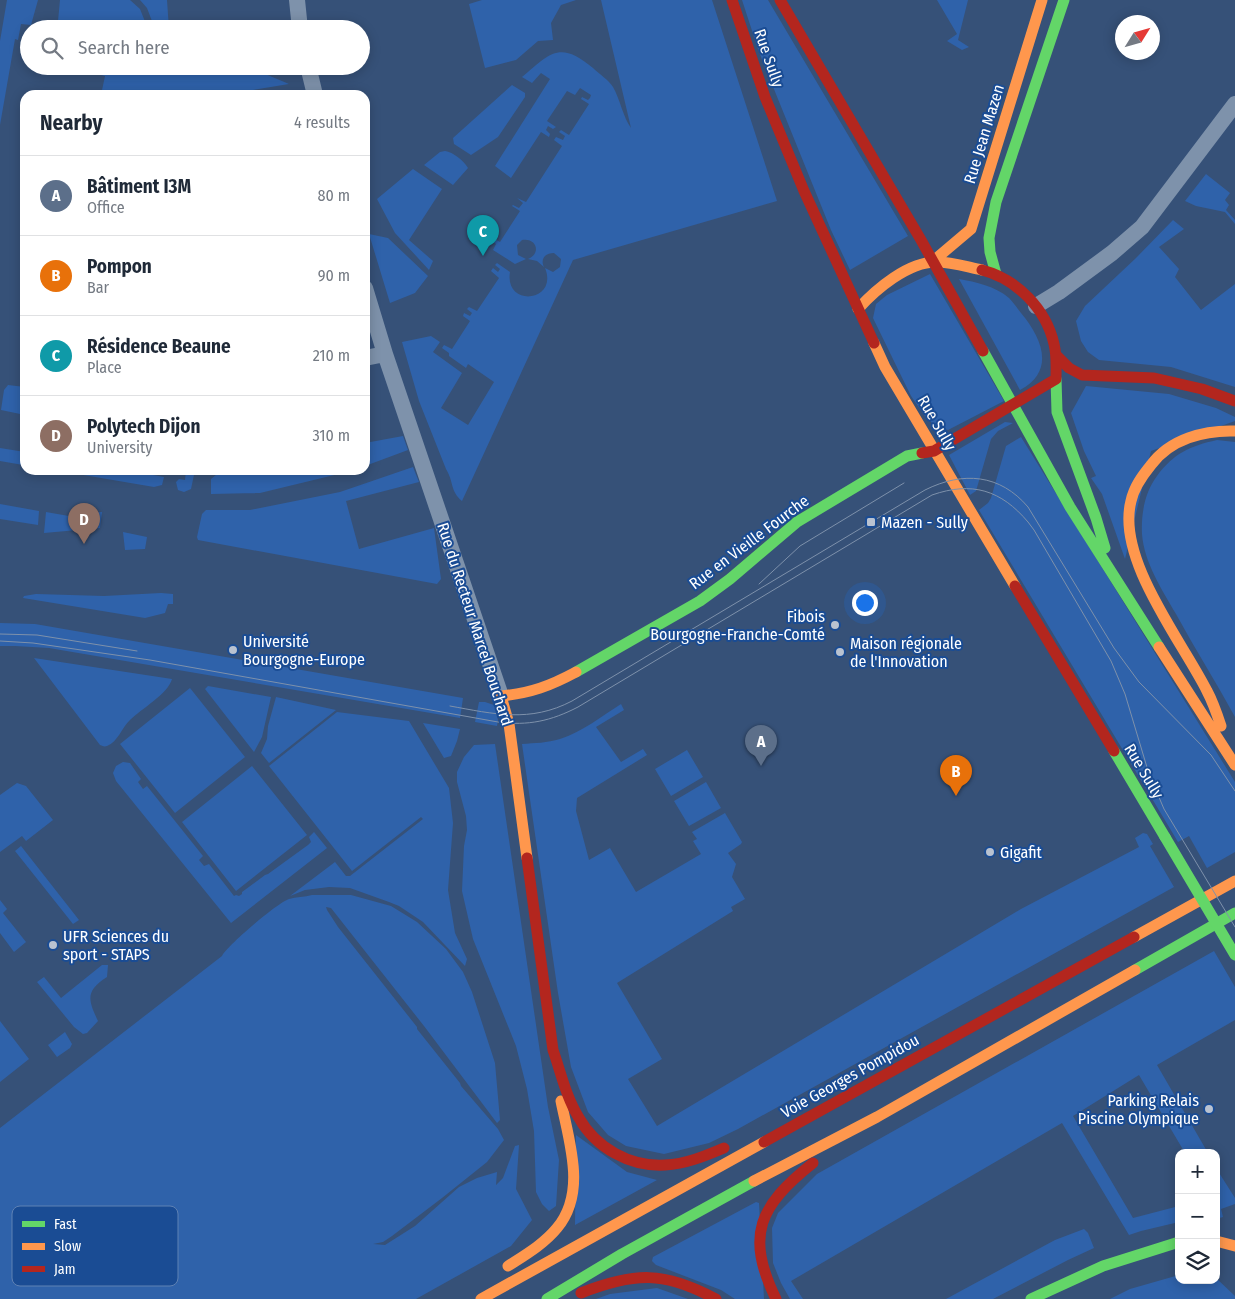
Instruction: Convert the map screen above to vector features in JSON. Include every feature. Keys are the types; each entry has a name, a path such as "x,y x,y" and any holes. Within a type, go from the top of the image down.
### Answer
{"main road":[{"name":"Rue Sully","path":"732,0 765,96 804,191 885,366 1235,955"},
{"name":"Rue Sully","path":"780,0 932,262 1070,507 1235,765"},
{"name":"Rue Jean Mazen","path":"932,262 971,229 1042,0"},
{"name":"Rue Jean Mazen","path":"996,274 990,252 989,238 996,202 1062,2"},
{"path":"858,309 867,298 890,280 932,262 961,265 996,274 1016,287 1036,306 1048,328 1056,355 1056,412 1096,518 1112,573"},
{"path":"1056,355 1069,368 1082,376 1154,378 1202,389 1235,401"},
{"path":"934,451 1056,379"},
{"path":"1235,431 1196,434 1168,447 1149,465 1134,488 1128,518 1131,546 1142,578 1210,697 1235,765"},
{"name":"Rue en Vieille Fourche","path":"501,696 522,694 552,685 632,641 730,580 797,522 906,456 934,451"},
{"name":"Rue du Recteur Marcel Bouchard","path":"501,696 509,724 553,1050"},
{"name":"Voie Georges Pompidou","path":"481,1293 790,1128 1235,881"},
{"path":"547,1299 622,1254 761,1177 877,1117 1235,913"},
{"path":"553,1050 572,1105 579,1119 593,1138 613,1153 643,1164 678,1164 735,1143"},
{"path":"499,1272 536,1247 553,1232 561,1223 571,1199 574,1174 553,1050"},
{"path":"776,1299 763,1268 758,1242 762,1220 768,1206 795,1176 877,1117"},
{"path":"752,1136 776,1125 790,1128"},
{"path":"1220,1242 1235,1246"},
{"path":"1031,1299 1083,1273 1175,1243"},
{"path":"566,1299 616,1280 647,1276 679,1282 716,1299"},
{"path":"472,1299 481,1293"}],"street":[{"path":"297,0 299,20"},
{"path":"310,75 314,90"},
{"path":"1036,306 1059,292 1112,253 1142,227 1235,104"},
{"name":"Rue du Recteur Marcel Bouchard","path":"370,304 501,696"},
{"path":"370,357 385,354"}],"shaded area":[{"path":"7,0 38,0 32,20 20,20 18,40 15,39 0,125 0,41"},
{"path":"60,0 130,0 140,9 144,20 58,20"},
{"path":"140,0 167,0 168,20 152,20 147,8"},
{"path":"482,0 576,0 561,5 551,23 553,40 538,41 516,60 485,68 469,4"},
{"path":"601,0 712,0 777,201 573,260 462,501 454,490 419,401 402,342 431,336 440,342 433,352 462,373 441,408 468,425 494,382 468,364 466,368 449,356 449,353 442,348 444,345 452,349 470,321 463,316 464,313 470,316 472,313 467,309 469,307 477,311 499,278 491,271 493,268 498,272 500,269 495,265 497,263 510,272 510,284 522,296 538,294 545,288 547,279 545,268 553,272 560,267 561,259 554,253 544,257 544,267 537,261 528,259 536,250 536,246 531,241 522,240 517,245 518,255 526,259 515,264 493,250 496,244 491,240 493,238 500,242 520,211 512,206 519,208 523,203 517,198 526,202 562,146 554,140 556,137 563,140 565,136 559,132 561,130 569,135 589,104 581,99 582,97 588,100 591,95 580,88 575,95 567,91 547,121 556,127 553,129 548,126 546,130 550,134 549,137 541,132 511,178 495,166 550,79 541,73 532,83 522,77 548,56 563,52 572,54 582,59 611,84 631,128"},
{"path":"742,0 768,0 908,236 850,270 831,230 759,52"},
{"path":"937,0 968,0 958,40 969,47 962,50 947,41 957,34"},
{"path":"101,75 268,75 289,84 253,90 102,90 105,76"},
{"path":"512,85 525,93 525,97 498,137 471,155 454,144 453,138"},
{"path":"445,151 458,157 468,168 453,185 424,165 440,152"},
{"path":"413,169 442,189 409,240 433,261 429,270 395,233 377,199"},
{"path":"1206,174 1230,193 1225,200 1229,205 1226,210 1235,220 1235,224 1225,212 1196,206 1185,201"},
{"path":"1173,220 1184,229 1159,247 1179,269 1175,277 1201,310 1235,284 1235,387 1171,367 1099,360 1088,352 1081,341 1076,321 1085,306"},
{"path":"370,234 388,238 428,276 415,293 390,303"},
{"path":"930,274 1004,401 948,430 936,426 927,419 911,396 873,318 876,304 887,295"},
{"path":"959,279 985,285 1004,294 1014,303 1035,333 1042,354 1042,364 1031,382 1020,390"},
{"path":"8,385 20,386 20,414 1,410 4,390"},
{"path":"1086,386 1169,394 1216,408 1235,417 1235,421 1151,451 1125,559 1102,494 1091,478 1096,476 1084,451 1071,413"},
{"path":"1005,422 1013,423 998,431 991,439 976,491 970,495 949,455"},
{"path":"403,436 408,450 370,464 370,442"},
{"path":"1021,437 1235,782 1235,852 1207,868 1189,836 1178,842 979,510 991,498 1006,446"},
{"path":"1217,440 1235,442 1235,717 1155,576 1146,555 1142,534 1142,518 1149,489 1163,468 1183,452"},
{"path":"0,448 20,451 20,464 0,461"},
{"path":"413,467 419,482 346,501 359,549 434,528 441,579 437,584 198,540 197,537 202,514 206,510 250,510 340,492"},
{"path":"83,475 153,475 164,477 162,485 154,487"},
{"path":"186,475 194,475 191,489 184,492 178,490 176,482 179,479 185,480"},
{"path":"216,475 334,475 260,493 211,494 211,479"},
{"path":"0,504 39,511 38,525 0,519"},
{"path":"46,512 86,519 87,513 102,512 100,528 44,533"},
{"path":"123,532 147,537 145,549 125,550"},
{"path":"36,594 104,596 173,594 173,604 168,604 165,613 145,618 23,598 24,596"},
{"path":"0,623 35,624 463,698 460,718 49,648 0,646"},
{"path":"34,658 172,679 160,696 127,723 111,744 104,746 100,745"},
{"path":"208,686 271,697 262,737 254,752 205,689"},
{"path":"190,688 245,757 175,813 120,744"},
{"path":"276,697 336,710 269,763 261,753 267,739 268,726"},
{"path":"479,702 494,705 498,720 497,726 475,722"},
{"path":"621,704 624,710 596,727 621,762 643,749 647,755 577,798 576,811 589,860 610,848 636,892 701,854 693,841 697,839 692,832 725,813 742,842 728,853 736,864 732,877 745,899 731,907 733,911 617,983 662,1059 628,1079 657,1126 1021,909 1139,847 1135,838 1143,833 1147,834 1153,844 1150,846 1174,887 738,1129 709,1143 664,1154 626,1146 608,1135 588,1112 571,1067 558,993 522,744 541,743 568,736"},
{"path":"337,712 409,721 449,788 453,823 448,890 455,933 467,959 465,966 423,922 399,906 350,888 329,887 305,890 290,896 335,862 346,876 350,876 423,819 421,817 352,871 269,766"},
{"path":"423,723 460,729 451,756 444,758"},
{"path":"495,744 548,1107 559,1160 556,1206 549,1211 542,1204 536,1192 534,1131 527,1089 516,1046 473,939 462,891 464,846 467,830 466,816 457,782 457,772 464,757 474,745"},
{"path":"687,750 703,777 671,796 655,769"},
{"path":"123,762 130,763 141,779 138,782 143,789 147,786 203,856 199,860 204,866 209,864 234,896 242,894 242,892 308,845 311,842 309,837 314,832 327,848 231,923 116,781 113,773 116,766"},
{"path":"252,766 307,835 236,891 182,822"},
{"path":"706,782 721,808 689,826 674,801"},
{"path":"17,783 26,786 53,820 26,841 22,836 0,852 0,795"},
{"path":"21,846 79,920 73,924 15,851"},
{"path":"312,895 351,895 391,906 417,922 446,949 463,972 472,992 495,1063 500,1120 497,1123 331,908 326,907 338,927 461,1086 498,1129 504,1140 487,1162 442,1198 383,1242 373,1244 385,1245 415,1226 459,1187 477,1178 497,1172 496,1185 503,1178 515,1146 519,1145 516,1189 532,1220 511,1246 416,1299 0,1299 0,1128 222,956 264,916 289,899"},
{"path":"0,900 7,909 3,913 26,942 14,952 0,933"},
{"path":"1214,951 1235,987 1235,1020 1157,1065 1206,1149 1183,1149 1139,1075 1073,1116 1133,1218 1175,1207 1175,1223 1129,1235 1062,1123 791,1281 803,1299 790,1299 773,1263 772,1228 778,1213 817,1174"},
{"path":"102,965 108,965 107,977 95,987 90,996 98,1021 87,1033 83,1034 74,1027 37,982 44,977 61,998"},
{"path":"0,1021 29,1059 0,1082"},
{"path":"65,1032 72,1044 70,1048 57,1057 48,1045"},
{"path":"576,1135 627,1172 657,1180 575,1225"},
{"path":"1220,1174 1235,1198 1235,1204 1221,1209 1223,1217 1220,1218"},
{"path":"756,1202 759,1203 764,1299 735,1299 721,1290 656,1265 652,1261 653,1257"},
{"path":"1084,1229 1088,1233 1094,1248 993,1299 946,1299 1055,1240"},
{"path":"1175,1276 1175,1284 1220,1284 1220,1282 1235,1296 1235,1299 1110,1299 1130,1289"},
{"path":"657,1288 688,1299 596,1299 610,1294"}],"tram line":[{"path":"450,706 512,715 557,708 572,701 925,490 953,480 980,479 993,482 1005,488 1028,507 1114,648 1139,682 1211,755 1235,791"},
{"path":"759,584 800,546 904,483"},
{"path":"0,641 33,643 150,660 498,722 529,723 549,719 578,707 932,495 960,489 985,491 1007,502 1018,511 1034,530 1111,661 1125,694 1149,774 1164,809 1235,927"},
{"path":"0,634 37,635 137,651"}],"traffic: fast":[{"path":"996,274 990,252 989,238 996,202 1064,0"},
{"path":"983,351 1070,507 1159,647"},
{"path":"1056,379 1057,412 1105,548"},
{"path":"576,672 700,601 730,579 797,522 907,456 922,453"},
{"path":"1114,751 1165,837"},
{"path":"1165,837 1235,955"},
{"path":"1135,970 1235,913"},
{"path":"547,1299 622,1254 754,1181"},
{"path":"1031,1299 1103,1266 1175,1243"}],"traffic: slow":[{"path":"932,262 971,229 1042,0"},
{"path":"858,309 893,278 925,263 942,262 982,270"},
{"path":"874,343 885,367 1015,586"},
{"path":"1221,726 1207,691 1154,599 1142,573 1133,548 1129,524 1134,491 1159,456 1178,443 1200,434 1235,431"},
{"path":"1159,647 1235,765"},
{"path":"527,858 509,724 501,696 540,688 576,672"},
{"path":"1134,937 1235,881"},
{"path":"754,1181 877,1117 1135,970"},
{"path":"508,1266 534,1249 552,1234 566,1214 571,1199 574,1183 573,1166 561,1101"},
{"path":"481,1299 764,1142"},
{"path":"1220,1242 1235,1246"}],"traffic: jam":[{"path":"732,0 765,97 804,191 874,343"},
{"path":"780,0 921,240 983,351"},
{"path":"922,453 934,451 1056,379 1054,344 1050,331 1037,308 1028,297 1007,280 982,270"},
{"path":"1056,355 1069,368 1082,375 1154,378 1202,389 1235,401"},
{"path":"1015,586 1114,751"},
{"path":"527,858 553,1050"},
{"path":"764,1142 1134,937"},
{"path":"553,1050 574,1110 586,1129 604,1147 615,1154 639,1163 665,1165 703,1157 724,1148"},
{"path":"776,1299 766,1277 761,1257 760,1239 763,1223 769,1208 780,1193 813,1163"},
{"path":"581,1293 618,1281 649,1278 681,1283 716,1299"}],"place":[{"name":"Résidence Beaune","path":"483,256"},
{"name":"Mazen - Sully","path":"871,522"},
{"name":"Polytech Dijon","path":"84,544"},
{"name":"Fibois Bourgogne-Franche-Comté","path":"835,625"},
{"name":"Université Bourgogne-Europe","path":"233,650"},
{"name":"Maison régionale de l'Innovation","path":"840,652"},
{"name":"Bâtiment I3M","path":"761,766"},
{"name":"Pompon","path":"956,796"},
{"name":"Gigafit","path":"990,852"},
{"name":"UFR Sciences du sport - STAPS","path":"53,945"},
{"name":"Parking Relais Piscine Olympique","path":"1209,1109"}]}
